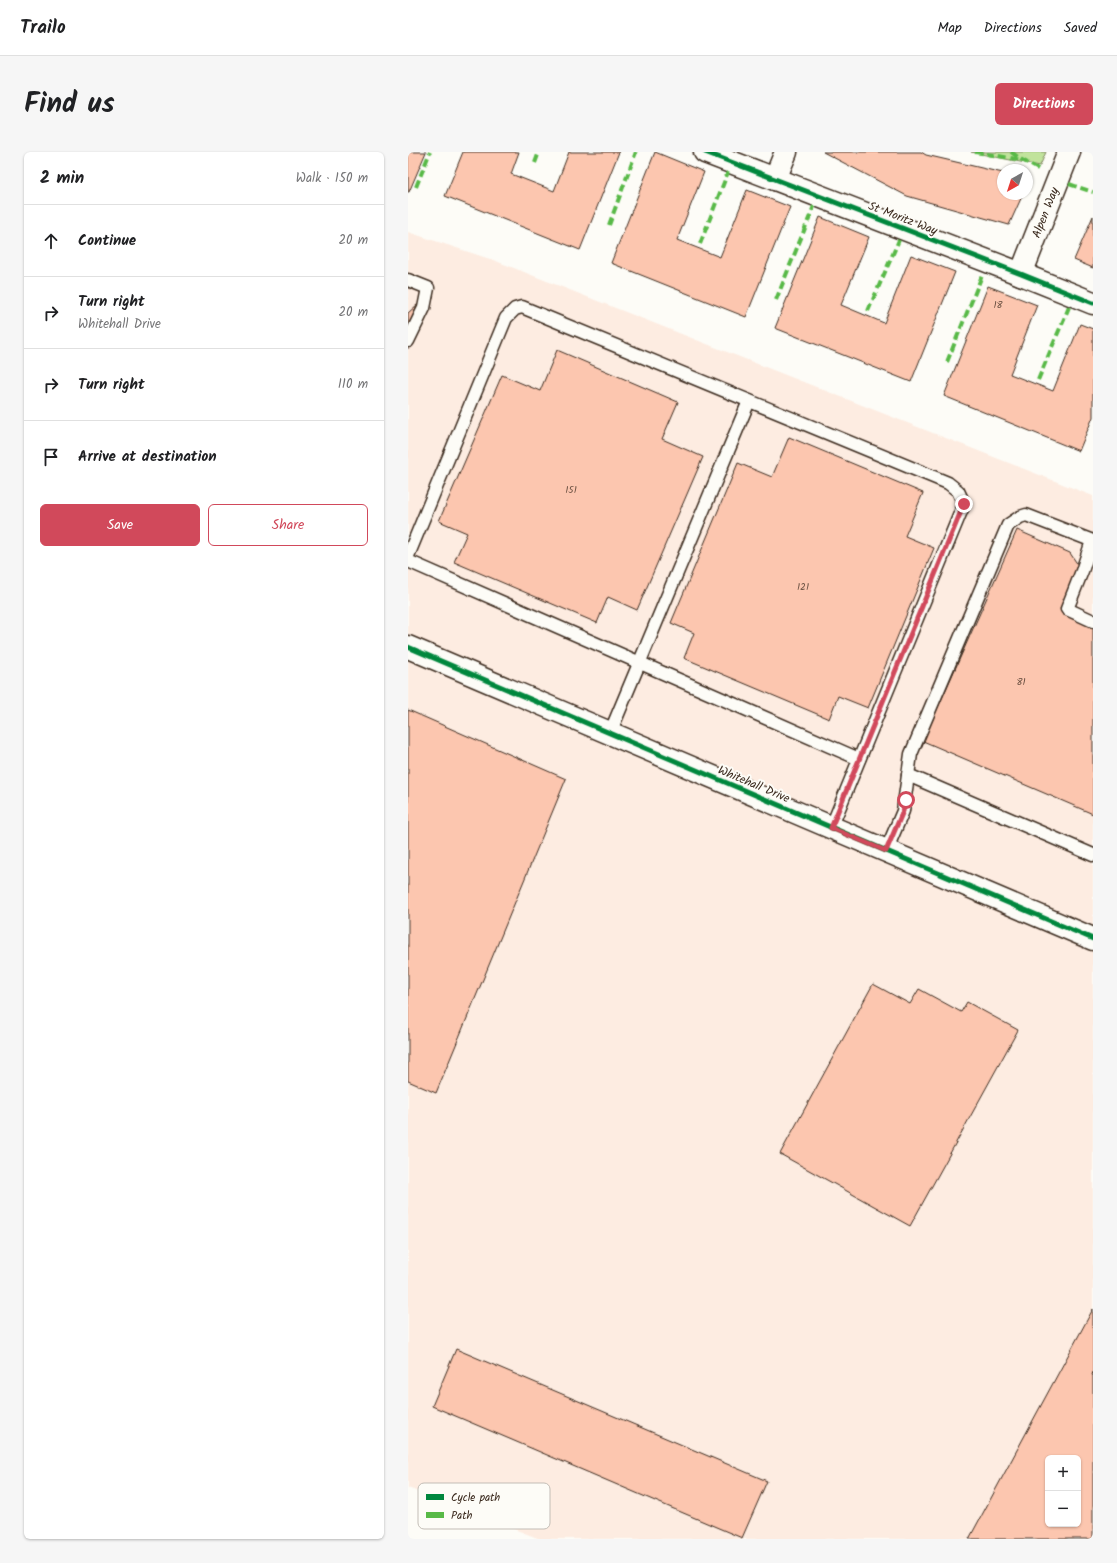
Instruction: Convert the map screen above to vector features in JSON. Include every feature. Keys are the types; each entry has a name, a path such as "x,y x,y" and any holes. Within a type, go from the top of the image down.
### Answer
{"street":[{"name":"St Moritz Way","path":"705,152 1093,303"},
{"path":"775,179 786,152"},
{"name":"Alpen Way","path":"1021,274 1069,152"},
{"name":"Whitehall Drive","path":"408,647 1093,939"}],"lane":[{"path":"408,280 428,288 424,308 408,341"},
{"path":"408,556 506,318 514,309 522,307 948,483 958,491 964,504 831,828"},
{"path":"610,733 749,401"},
{"path":"886,851 903,811 911,754 1008,525 1026,515 1093,541 1067,609 1093,621"},
{"path":"408,561 859,759"},
{"path":"908,775 1093,855"}],"shaded area":[{"path":"408,232 496,261 1093,496 1093,1539 540,1539 514,1529 550,1529 550,1483 418,1483 418,1492 408,1488"}],"green space":[{"path":"971,152 1046,152 1040,166"}],"building":[{"path":"408,152 426,152 409,192 408,192"},
{"path":"463,152 519,152 511,174 554,191 569,152 619,152 580,250 445,196"},
{"path":"655,152 704,172 677,240 720,257 747,190 790,207 746,317 611,263"},
{"path":"823,152 921,152 926,155 997,172 997,200 1020,200 1009,225 907,196"},
{"path":"1093,216 1093,268 1074,260"},
{"path":"820,217 869,237 841,305 884,323 911,255 955,272 911,382 775,328"},
{"path":"988,286 1037,305 1010,374 1053,391 1080,324 1093,329 1093,417 1079,451 944,396"},
{"path":"418,304 408,327 408,313"},
{"path":"557,350 678,402 662,439 703,457 637,610 608,597 597,623 454,562 467,533 439,521 502,375 540,391"},
{"path":"789,437 923,493 905,536 934,548 868,708 838,696 829,719 684,658 694,633 671,623 738,463 772,477"},
{"path":"1017,530 1070,553 1082,571 1067,609 1093,621 1093,814 923,741"},
{"path":"408,710 566,779 436,1093 408,1081"},
{"path":"873,984 910,1004 919,989 961,1012 967,1002 1018,1030 910,1226 780,1154"},
{"path":"1093,1309 1092,1375 1093,1539 969,1539"},
{"path":"456,1349 767,1481 742,1538 432,1406"}],"marked path":[{"path":"416,187 430,152"},
{"path":"535,163 539,152"},
{"path":"609,225 636,152"},
{"path":"975,152 1022,160"},
{"path":"1011,152 1040,170"},
{"path":"700,244 728,172"},
{"path":"1069,184 1093,192"},
{"path":"776,300 814,206"},
{"path":"868,311 899,240"},
{"path":"947,362 983,273"},
{"path":"1038,380 1069,307"}],"cycle path":[{"path":"705,152 1093,303"},
{"path":"408,647 1093,939"}],"route":[{"path":"906,800 903,811 886,851 831,828 964,504"}]}
